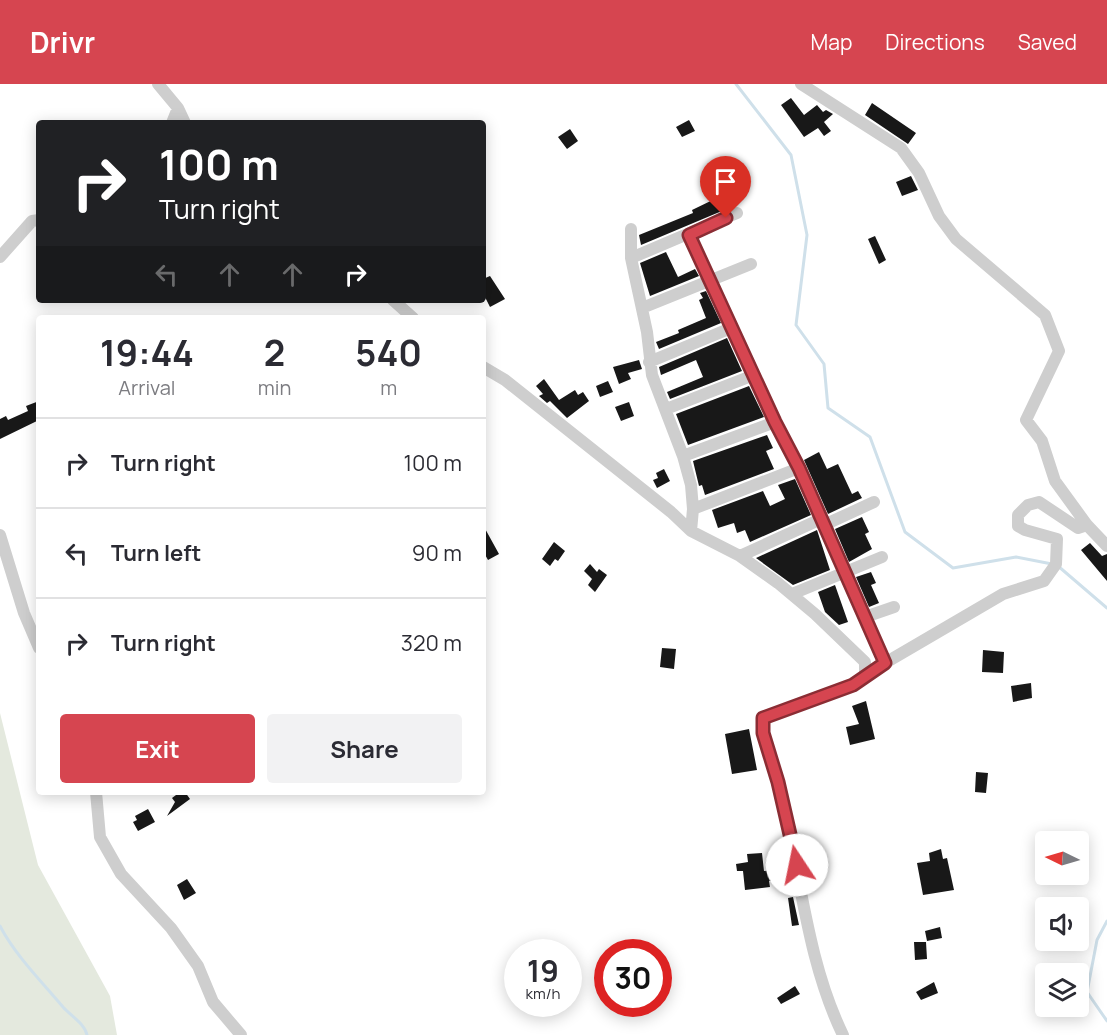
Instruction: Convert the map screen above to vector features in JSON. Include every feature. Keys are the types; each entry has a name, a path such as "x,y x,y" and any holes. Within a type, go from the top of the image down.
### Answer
{"street":[{"path":"158,84 183,120"},
{"path":"801,84 901,148 919,174 939,216 956,239 1045,315 1059,351 1026,420 1042,441 1056,481 1087,525 1107,546"},
{"path":"173,120 177,108"},
{"path":"631,258 737,213"},
{"path":"0,257 36,220"},
{"path":"632,229 631,258 642,308 649,362 655,386 666,409 691,485 693,509 691,531"},
{"path":"689,235 775,422 799,468 885,663"},
{"path":"642,308 751,264"},
{"path":"396,303 409,315"},
{"path":"649,362 732,328"},
{"path":"486,369 505,380 671,512 691,531 740,556 792,594 865,662 865,675"},
{"path":"666,409 754,375"},
{"path":"683,456 775,422"},
{"path":"693,509 799,468"},
{"path":"740,556 873,502"},
{"path":"843,1035 815,959 778,782 763,733 763,718 853,685 865,675 1003,594 1044,581 1056,564 1058,539 1018,526 1018,515 1028,505 1039,502 1078,528 1087,525"},
{"path":"0,535 24,613 36,641"},
{"path":"792,594 882,557"},
{"path":"865,617 894,607"},
{"path":"96,795 100,837 121,874 171,928 198,966 213,1002 240,1035"}],"shaded area":[{"path":"0,713 38,865 110,996 117,1035 0,1035"}],"building":[{"path":"791,98 804,115 817,105 823,112 826,110 833,114 824,122 831,131 824,136 818,128 804,137 781,105"},
{"path":"872,103 916,133 908,144 865,115"},
{"path":"689,120 695,131 682,137 676,127"},
{"path":"570,129 578,141 567,149 558,137"},
{"path":"911,176 918,190 902,196 896,182"},
{"path":"723,195 729,208 641,245 639,235 693,213 692,210"},
{"path":"875,236 886,260 879,264 868,239"},
{"path":"666,252 678,277 695,269 699,276 650,296 640,263"},
{"path":"490,276 505,299 490,307 486,299 486,278"},
{"path":"706,291 721,323 659,349 656,342 679,333 678,330 706,318 699,300 703,298 700,293"},
{"path":"727,338 742,371 670,399 667,392 703,377 696,360 661,375 659,367"},
{"path":"639,360 642,369 628,373 631,379 619,384 613,367"},
{"path":"544,379 559,400 575,390 578,395 583,392 589,401 567,418 550,401 547,403 539,396 543,394 536,386"},
{"path":"608,381 613,392 600,397 596,386"},
{"path":"749,386 764,417 688,445 676,414"},
{"path":"36,402 36,421 0,439 0,419 6,416 8,420 28,411 26,406"},
{"path":"629,402 634,416 621,421 615,407"},
{"path":"767,435 773,448 766,451 774,469 705,495 702,485 699,486 693,461"},
{"path":"819,452 827,469 838,464 852,494 858,491 862,498 828,514 804,460"},
{"path":"664,469 670,481 657,488 653,480 658,478 656,473"},
{"path":"795,479 811,515 750,542 745,530 737,533 734,523 718,528 712,510 763,491 770,506 785,499 778,485"},
{"path":"862,517 869,532 865,534 872,549 849,562 835,529"},
{"path":"486,530 499,554 488,560 486,556"},
{"path":"817,530 830,570 793,585 756,558"},
{"path":"554,542 565,551 558,561 555,559 550,566 542,559"},
{"path":"1090,543 1102,556 1107,554 1107,581 1081,550"},
{"path":"590,564 597,572 599,569 607,575 595,592 588,585 592,579 584,571"},
{"path":"871,572 876,583 871,585 879,603 869,607 856,577"},
{"path":"835,585 848,622 839,625 825,612 818,592"},
{"path":"662,648 676,649 674,669 660,667"},
{"path":"983,650 1004,652 1003,673 982,672"},
{"path":"1031,683 1032,698 1013,702 1011,686"},
{"path":"866,701 875,739 850,745 846,727 859,724 852,706"},
{"path":"749,729 757,770 732,774 725,734"},
{"path":"976,772 988,773 986,793 975,792"},
{"path":"176,795 187,795 190,799 167,816 175,802 172,798"},
{"path":"148,809 155,822 138,831 133,822 137,820 135,816"},
{"path":"941,849 943,859 947,858 954,890 923,895 917,863 930,861 929,853"},
{"path":"762,853 764,871 786,869 787,880 769,881 770,887 745,890 743,871 737,871 736,864 748,862 747,854"},
{"path":"187,879 196,893 184,900 177,885"},
{"path":"793,897 799,925 792,926 788,898"},
{"path":"940,927 942,938 927,941 925,931"},
{"path":"914,942 926,942 927,959 915,960"},
{"path":"934,982 938,993 921,1000 916,992"},
{"path":"795,986 800,994 781,1004 777,998"}],"waterway":[{"path":"736,84 791,155 807,235 796,325 824,364 828,408 870,437 905,532 953,568 1016,557 1052,564"},
{"path":"1058,566 1107,608"},
{"path":"1107,921 1097,940 1087,992 1107,1021"},
{"path":"0,926 21,958 63,1007 81,1024 87,1035"}],"route":[{"path":"726,218 689,235 775,422 799,468 885,663 853,685 763,718 763,733 778,782 797,865"}]}
